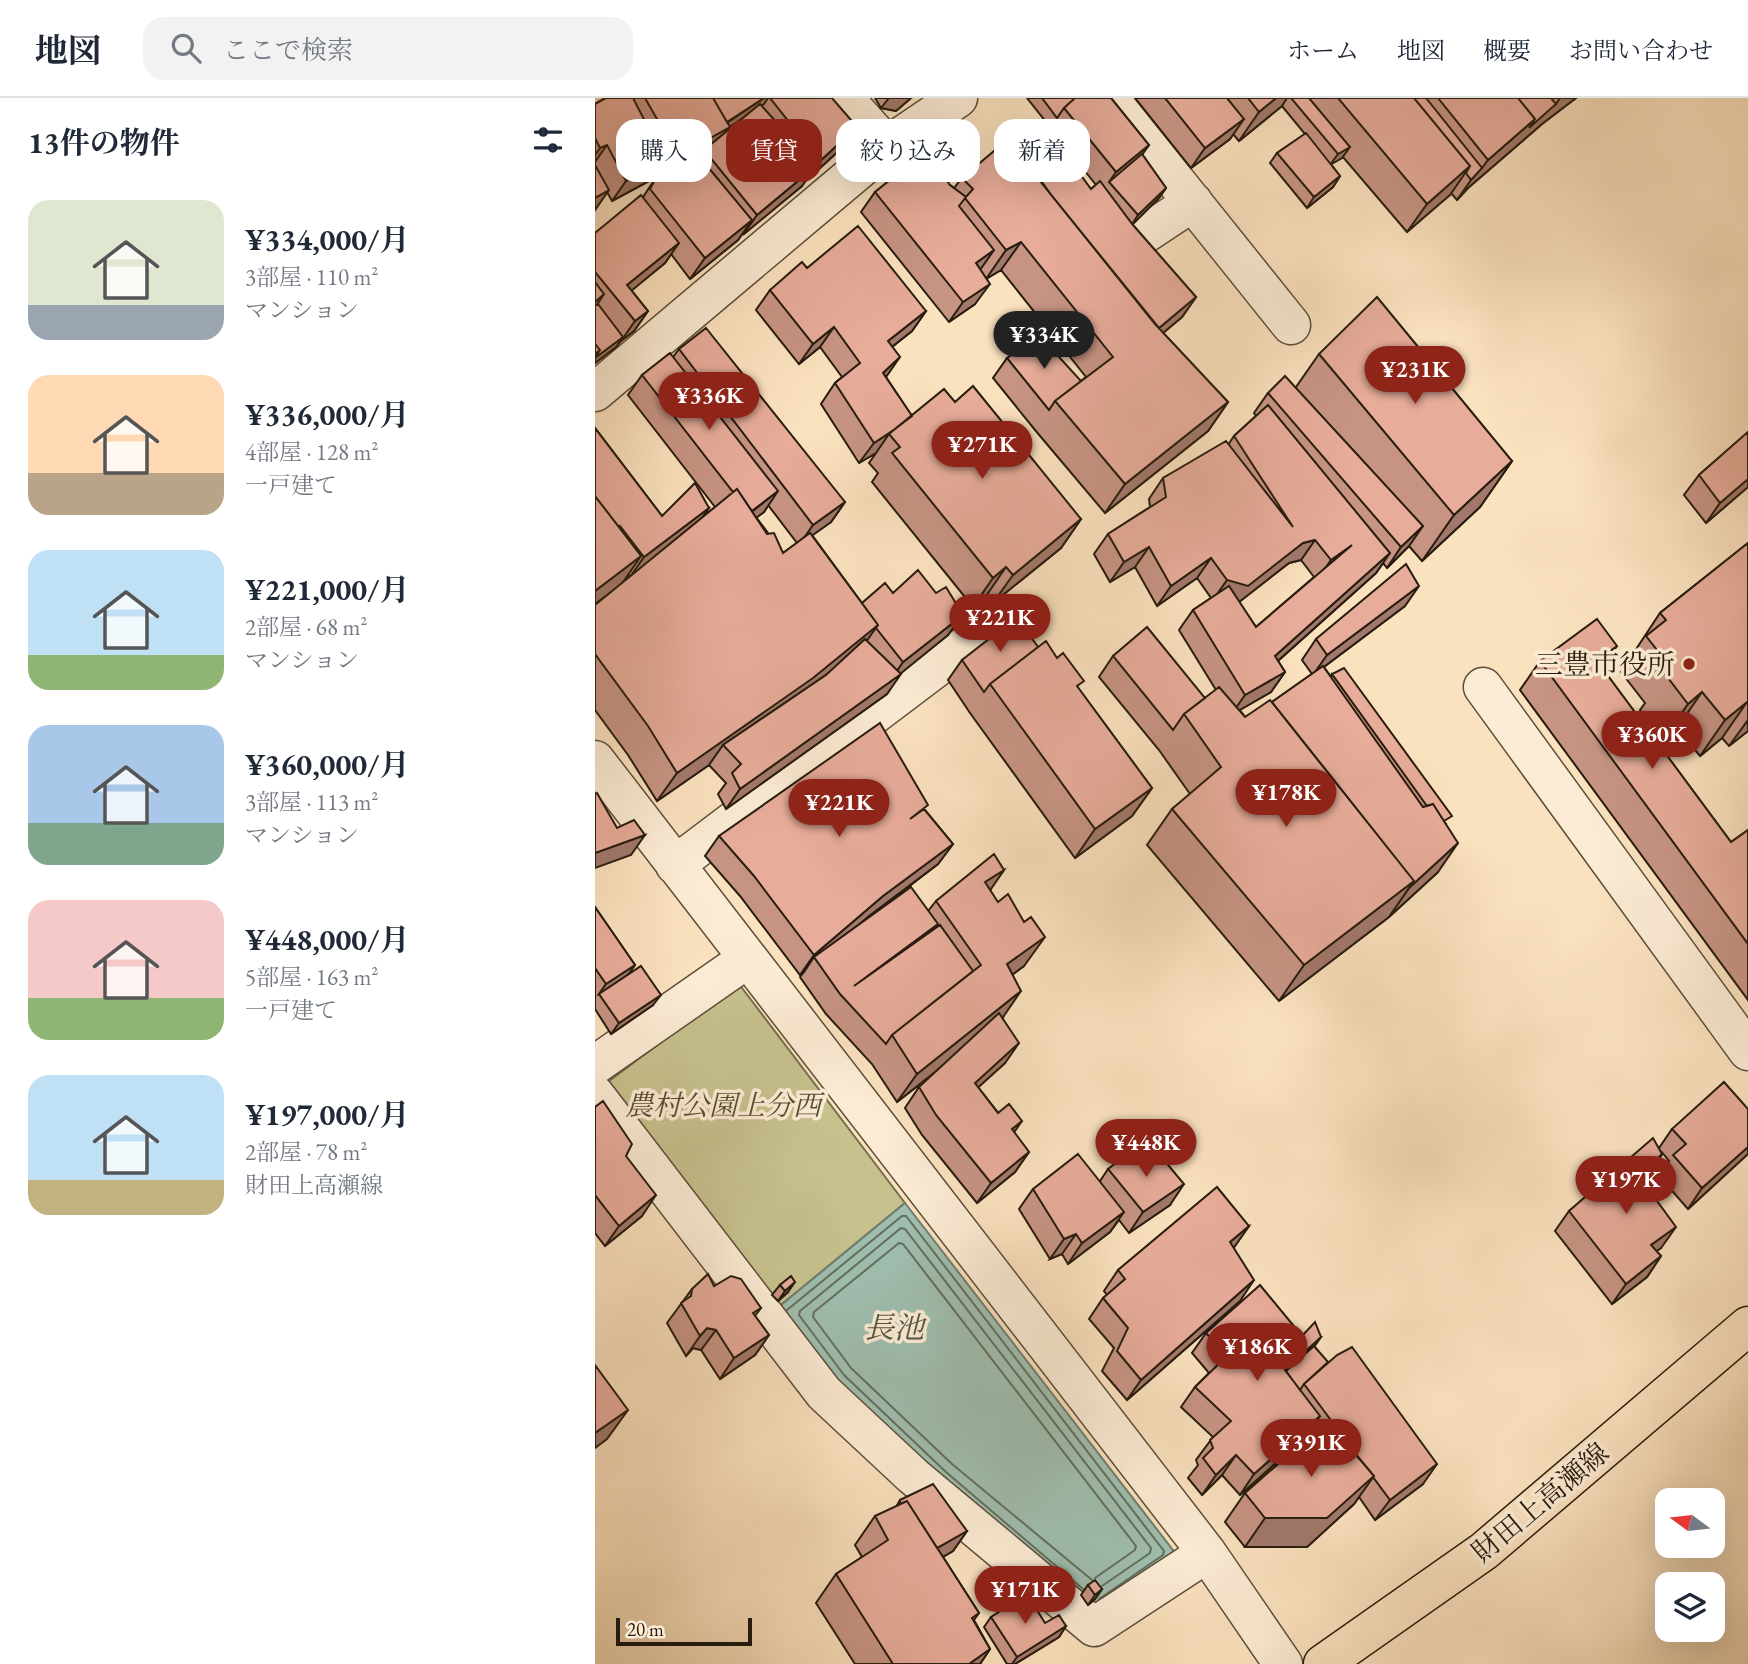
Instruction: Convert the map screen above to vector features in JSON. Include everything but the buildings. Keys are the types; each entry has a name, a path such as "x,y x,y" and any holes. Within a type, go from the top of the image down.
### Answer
{"main road":[{"name":"財田上高瀬線","path":"1323,1664 1484,1552 1748,1326"}],"street":[{"path":"844,98 863,119"},
{"path":"927,119 958,98"},
{"path":"1109,98 1291,325"},
{"path":"595,392 844,182"},
{"path":"1137,239 1193,202"},
{"path":"675,865 994,625"},
{"path":"1483,687 1748,1051"},
{"path":"595,760 1207,1553 1283,1664"},
{"path":"595,1065 747,959"},
{"path":"595,1095 824,1394 913,1476 1094,1627 1207,1553"}],"green space":[{"name":"農村公園上分西","path":"739,984 905,1203 775,1310 601,1087"}],"water":[{"name":"長池","path":"905,1203 1176,1554 1089,1614 832,1385 775,1310"}],"place":[{"name":"三豊市役所","path":"1689,664"}]}
